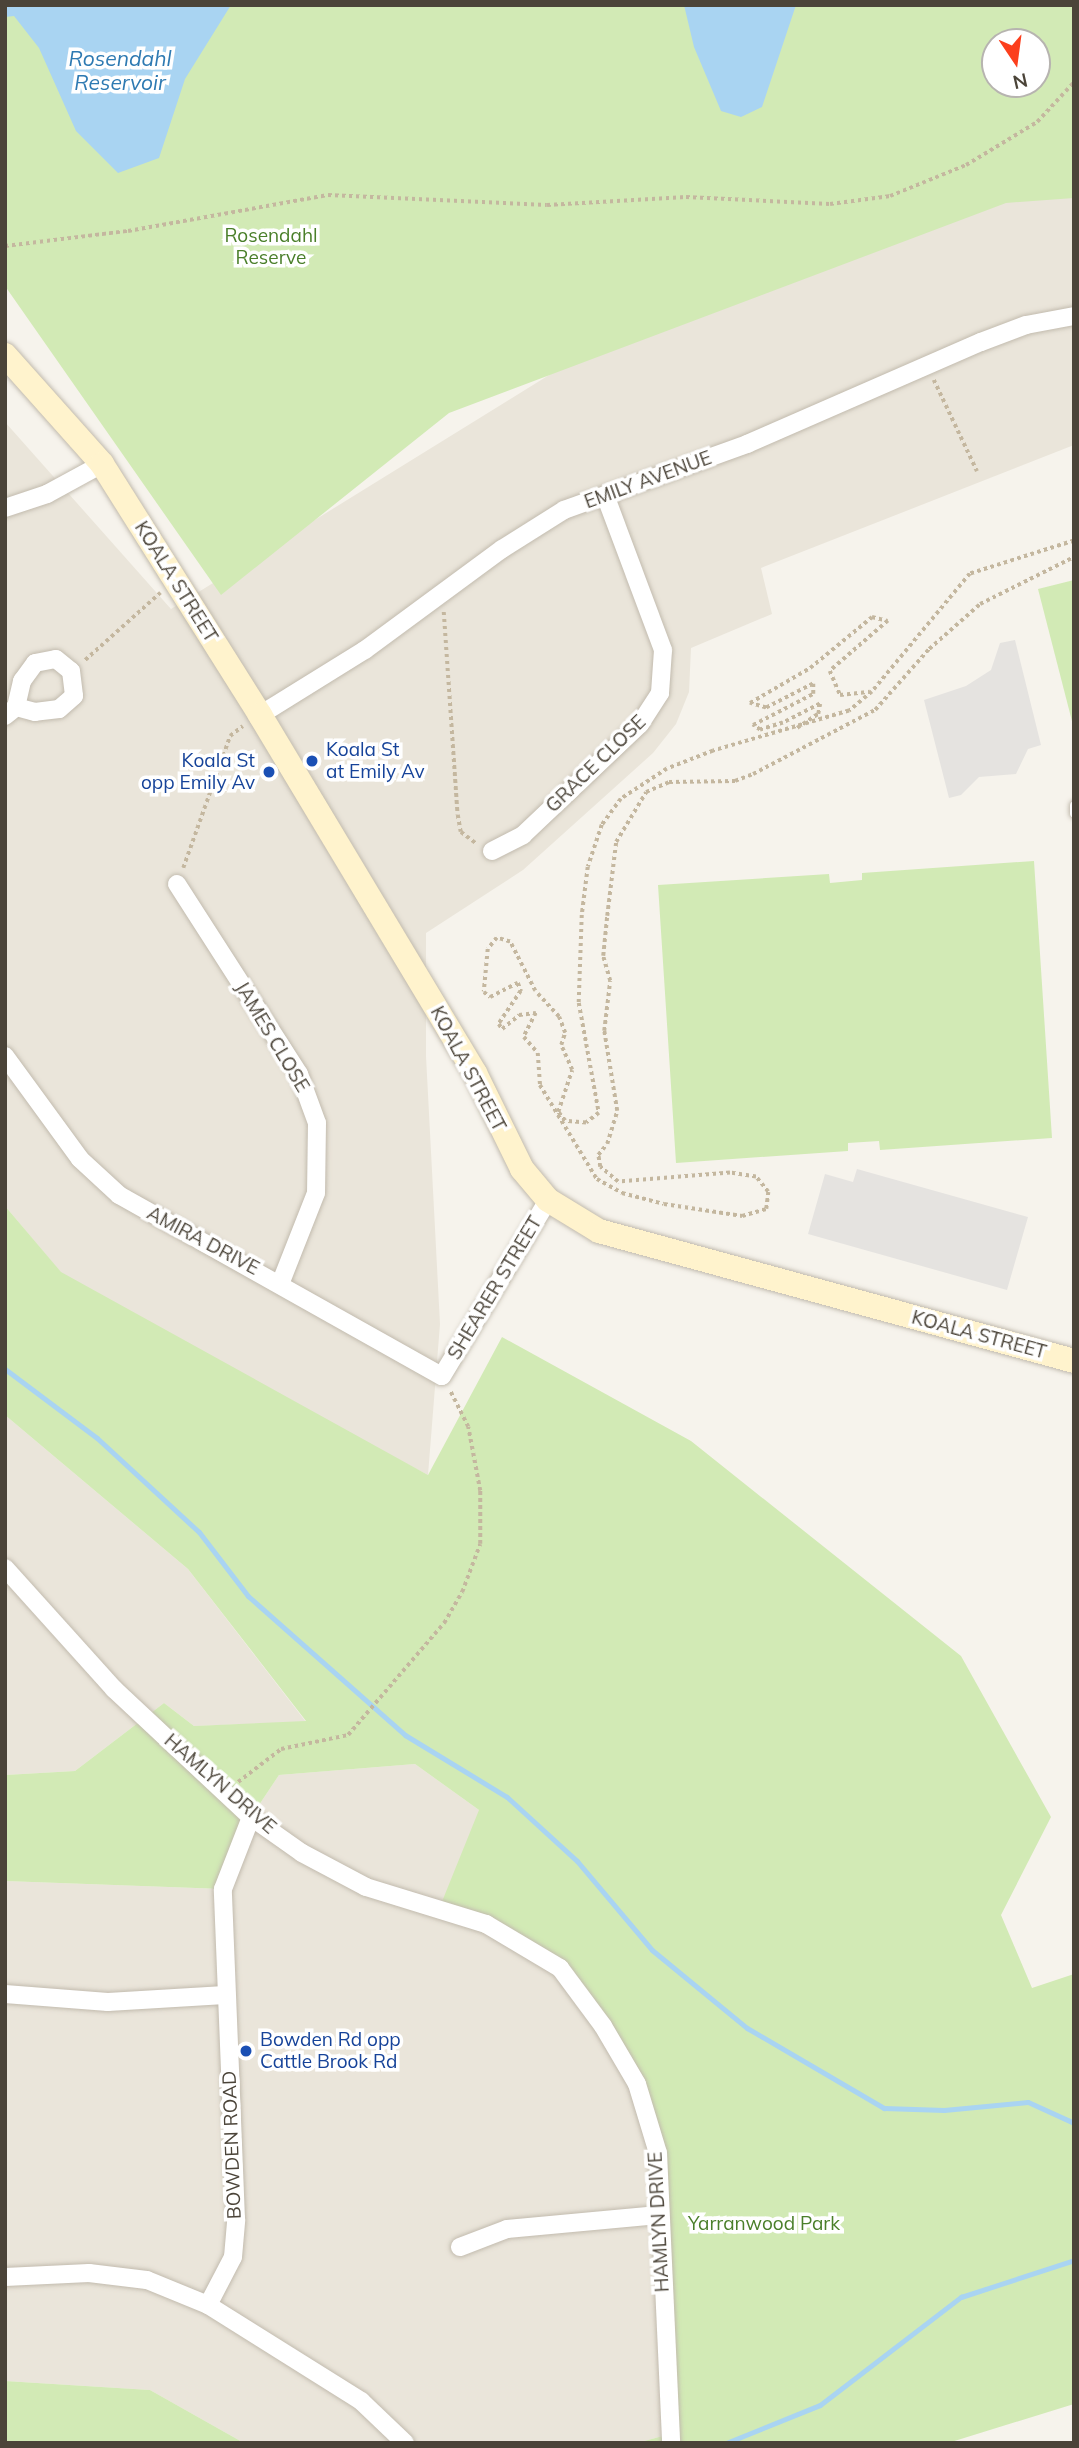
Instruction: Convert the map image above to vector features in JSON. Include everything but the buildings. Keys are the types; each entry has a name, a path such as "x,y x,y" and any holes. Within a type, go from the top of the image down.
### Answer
{"street":[{"name":"EMILY AVENUE","path":"260,715 443,596 532,529 605,495 747,443 1026,325 1074,316"},
{"name":"KOALA STREET","path":"5,355 102,464 260,715 475,1073 522,1169 548,1200 584,1224 623,1238 1074,1361"},
{"path":"5,508 47,494 102,464"},
{"name":"GRACE CLOSE","path":"492,851 523,835 640,724 660,692 663,650 605,495"},
{"path":"57,659 71,670 74,696 59,709 10,711 22,681 35,663 57,659"},
{"name":"JAMES CLOSE","path":"177,884 299,1074 317,1123 316,1193 281,1282"},
{"name":"AMIRA DRIVE","path":"5,1056 80,1159 119,1195 281,1282 442,1376"},
{"name":"SHEARER STREET","path":"442,1376 548,1200"},
{"name":"HAMLYN DRIVE","path":"5,1568 114,1689 251,1817 302,1853 366,1887 486,1923 560,1968 603,2026 637,2084 658,2153 670,2443"},
{"name":"BOWDEN ROAD","path":"208,2305 233,2256 236,2219 225,1995 223,1889 251,1817"},
{"path":"5,1994 108,2002 225,1995"},
{"path":"460,2247 507,2229 659,2215"},
{"path":"5,2277 89,2273 147,2280 208,2305 361,2401 405,2443"}],"lane":[{"path":"1074,805 1074,813"}],"path":[{"path":"5,246 128,231 328,195 547,205 686,197 830,204 890,196 966,165 1037,122 1074,82"},
{"path":"928,366 977,471"},
{"path":"1074,541 970,574 872,692 849,711 793,731 713,751 667,769 621,799 602,825 588,867 582,915 579,1003 599,1113 586,1123 565,1121 558,1112 572,1070 561,1045 565,1033 559,1017 535,991 510,942 497,938 488,949 484,992 490,997 518,983 522,991 499,1024 502,1029 519,1015 536,1013 524,1037 538,1053 546,1101 597,1179 622,1193 742,1216 766,1209 768,1192 756,1177 730,1173 618,1182 600,1167 598,1155 607,1144 617,1111 604,1031 610,981 603,957 616,842 646,792 669,782 735,781 754,774 875,710 929,649 980,604 1074,557"},
{"path":"71,670 162,592 177,584"},
{"path":"443,596 461,832 492,851"},
{"path":"793,731 818,714 820,704 783,723 760,730 753,725 803,701 813,694 813,684 766,708 750,703 810,668 872,617 887,621 831,671 840,695 872,692"},
{"path":"177,884 230,736 260,715"},
{"path":"225,1793 265,1757 281,1749 348,1735 444,1623 462,1592 481,1544 480,1491 468,1427 442,1376"}],"shaded area":[{"path":"1035,174 1074,181 1074,445 761,568 772,614 691,648 689,692 676,724 653,753 523,870 426,933 426,1056 440,1324 428,1475 73,1287 5,1206 5,422 171,609 612,336"},
{"path":"1015,640 1041,745 1028,749 1016,774 979,777 961,795 949,798 924,700 966,686 991,670 1000,643"},
{"path":"857,1169 1028,1217 1007,1290 808,1234 825,1174 853,1182"},
{"path":"5,1415 188,1569 306,1722 194,1726 164,1703 75,1771 5,1775"},
{"path":"415,1764 479,1810 560,1968 603,2026 658,2153 670,2434 637,2443 244,2443 150,2390 5,2381 5,1881 222,1889 251,1817 279,1775"}],"green space":[{"name":"Rosendahl Reserve","path":"5,5 1074,5 1074,198 1006,203 449,413 221,595 5,286"},
{"path":"1074,580 1074,729 1038,589"},
{"path":"1034,861 1052,1138 880,1150 879,1141 848,1143 848,1151 676,1163 658,885 829,874 830,883 862,880 862,873"},
{"name":"Yarranwood Park","path":"5,1206 61,1272 428,1475 502,1337 691,1441 961,1656 1051,1817 1001,1915 1032,1988 1074,1974 1074,2404 948,2443 637,2443 670,2434 658,2153 637,2084 560,1968 439,1909 479,1810 415,1764 279,1775 251,1817 223,1889 5,1881 5,1775 75,1771 164,1703 194,1726 306,1721 188,1569 5,1415"},
{"path":"5,2381 150,2390 244,2443 5,2443"}],"water":[{"name":"Rosendahl Reservoir","path":"5,5 231,5 185,79 159,158 118,173 76,131 39,48 14,16 5,17"},
{"path":"684,5 796,5 762,107 741,117 721,111 694,47"}],"waterway":[{"path":"5,1369 97,1438 199,1532 248,1596 405,1735 507,1797 577,1861 652,1950 747,2028 884,2108 944,2110 1028,2102 1074,2123"},
{"path":"726,2443 820,2405 961,2297 1074,2260"}],"place":[{"name":"Koala St at Emily Av","path":"312,761"},
{"name":"Koala St opp Emily Av","path":"269,772"},
{"name":"Bowden Rd opp Cattle Brook Rd","path":"246,2051"}]}
